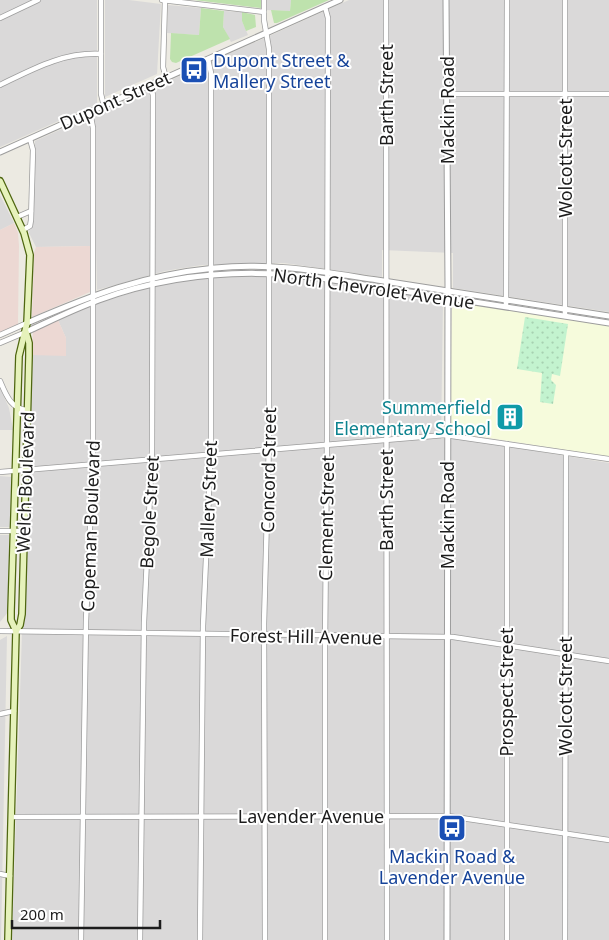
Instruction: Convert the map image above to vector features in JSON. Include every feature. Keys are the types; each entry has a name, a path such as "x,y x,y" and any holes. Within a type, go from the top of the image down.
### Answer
{"main road":[{"name":"Welch Boulevard","path":"0,181 23,230 30,255 27,323 19,356 14,472 11,615 16,630 8,940"},
{"name":"Welch Boulevard","path":"16,630 22,618 29,352 26,332"}],"street":[{"path":"0,18 38,0"},
{"path":"101,0 101,97 104,106"},
{"path":"166,78 163,66 164,0 264,12"},
{"name":"Concord Street","path":"264,0 269,49 269,450 264,635 265,940"},
{"name":"Dupont Street","path":"0,152 340,0"},
{"name":"Barth Street","path":"386,0 387,940"},
{"name":"Mackin Road","path":"446,0 448,291 447,940"},
{"path":"506,307 507,0"},
{"name":"Wolcott Street","path":"565,0 565,316"},
{"name":"Clement Street","path":"325,7 328,18 325,940"},
{"path":"0,85 60,58 74,54 101,54"},
{"name":"Mallery Street","path":"200,940 203,634 210,455 211,78 208,59"},
{"name":"Begole Street","path":"140,940 144,633 152,460 153,95 150,85"},
{"path":"447,94 609,94"},
{"name":"Copeman Boulevard","path":"81,940 86,632 93,465 93,128 90,112"},
{"path":"23,230 30,226 33,150 30,139"},
{"path":"17,217 31,211"},
{"name":"North Chevrolet Avenue","path":"0,335 93,295 152,277 210,268 269,266 328,272 609,316"},
{"name":"North Chevrolet Avenue","path":"0,343 93,302 152,284 211,275 269,273 328,279 609,323"},
{"path":"0,381 8,398 17,408 27,410"},
{"path":"0,472 447,435 609,459"},
{"name":"Prospect Street","path":"507,444 507,940"},
{"name":"Wolcott Street","path":"565,940 566,452"},
{"path":"0,531 24,531"},
{"name":"Forest Hill Avenue","path":"0,632 16,630 447,637 609,661"},
{"path":"0,714 14,711"},
{"name":"Lavender Avenue","path":"12,817 448,816 609,840"},
{"path":"0,874 10,876"}],"shaded area":[{"path":"0,0 97,0 97,104 0,147"},
{"path":"105,0 129,0 161,4 157,74 105,97"},
{"path":"266,0 291,0 290,11 265,10"},
{"path":"349,0 609,0 609,312 453,288 453,253 382,250 382,277 284,263 202,265 165,271 97,290 96,246 36,247 29,233 35,176 35,141"},
{"path":"168,5 201,8 199,35 167,33"},
{"path":"224,11 242,12 242,21 248,35 231,42 223,27"},
{"path":"0,195 14,223 0,230"},
{"path":"14,223 18,233 19,246 18,324 0,332 0,230"},
{"path":"90,246 90,292 32,317 34,253 36,247"},
{"path":"284,276 443,300 441,439 462,439 609,463 609,940 12,940 31,355 66,338 58,320 85,307 157,285 190,279"},
{"path":"460,303 609,326 609,457 459,433 452,430 450,426 452,309"},
{"path":"525,317 568,324 560,376 552,374 551,380 556,385 553,404 540,402 542,373 517,369"},
{"path":"58,320 66,338 66,356 31,355 33,332"},
{"path":"0,388 9,408 13,430 0,430"},
{"path":"0,476 11,477 10,527 0,527"},
{"path":"0,535 9,535 8,612 0,622"},
{"path":"7,636 1,940 0,940 0,640"}],"green space":[{"path":"194,0 261,0 261,8"},
{"path":"291,0 329,0 274,23 271,10 290,11"},
{"path":"201,8 224,11 223,27 230,39 176,63 172,62 170,59 171,33 199,35"},
{"path":"242,12 255,15 256,27 246,31 242,21"}],"place":[{"name":"Dupont Street & Mallery Street","path":"194,70"},
{"name":"Summerfield Elementary School","path":"510,417"},
{"name":"Mackin Road & Lavender Avenue","path":"452,828"}]}
